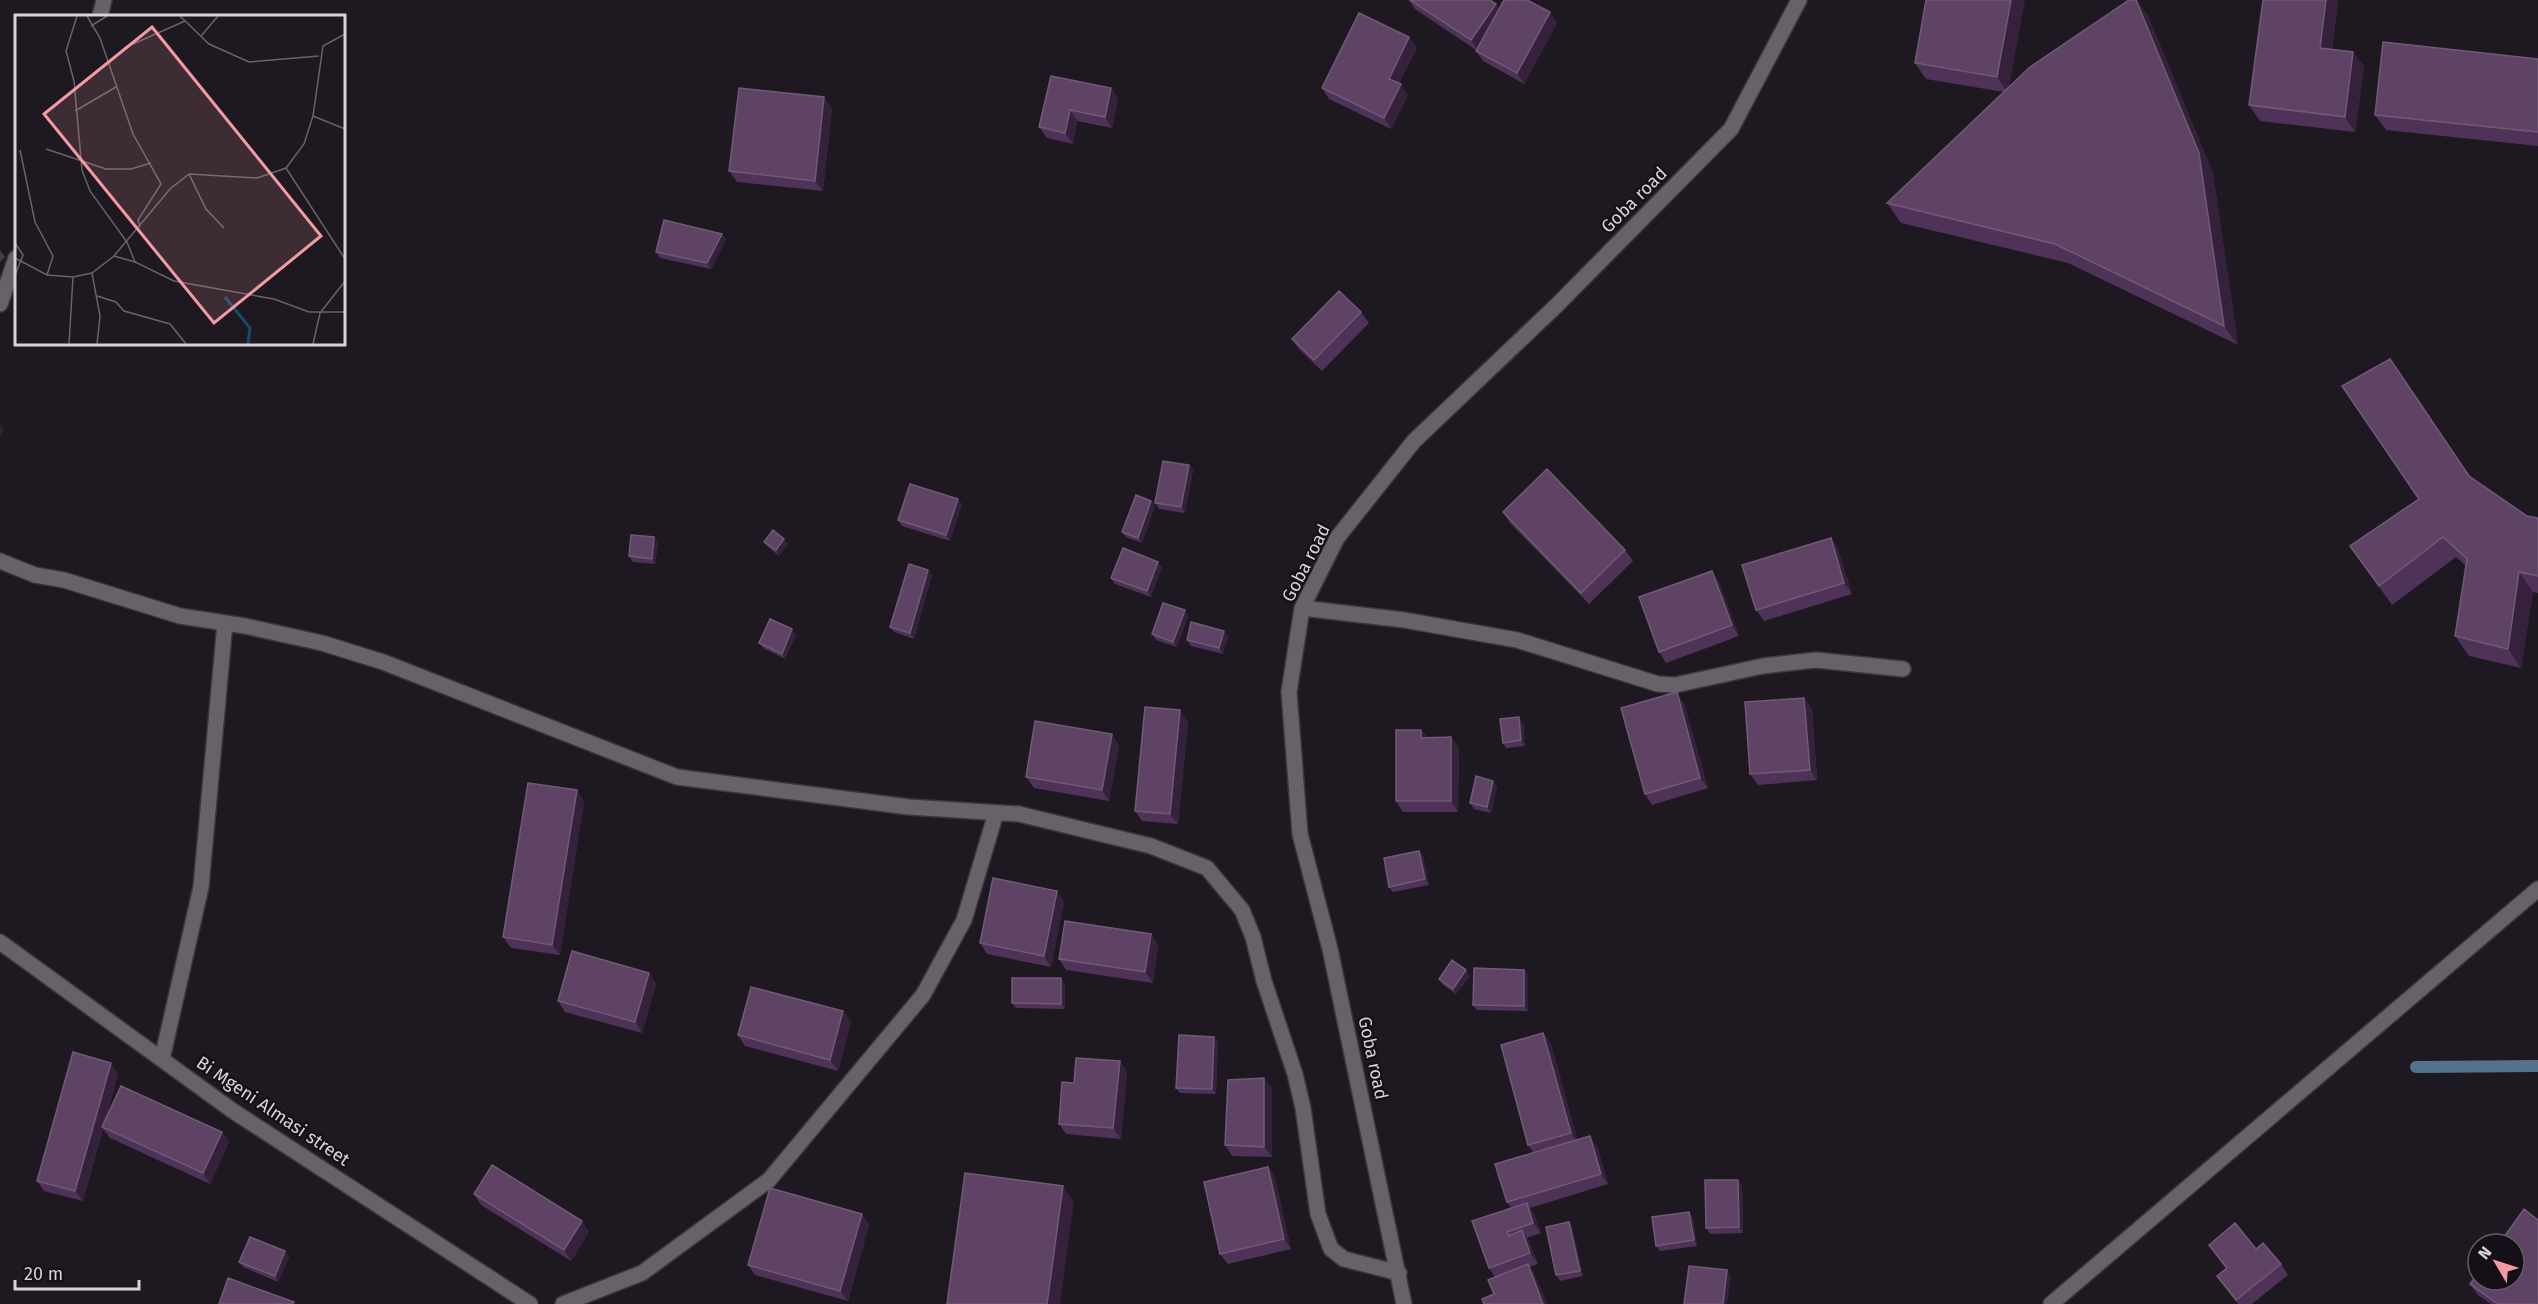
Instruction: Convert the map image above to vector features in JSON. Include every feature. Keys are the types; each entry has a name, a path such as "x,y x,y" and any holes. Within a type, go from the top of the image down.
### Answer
{"street":[{"path":"100,15 104,0"},
{"name":"Goba road","path":"1404,1304 1330,949 1300,834 1289,692 1302,608 1337,538 1414,441 1557,305 1731,129 1799,0"},
{"path":"0,304 15,261"},
{"path":"0,561 35,575 64,580 180,616 225,623 322,644 383,662 677,777 909,807 1019,814 1151,846 1207,868 1242,910 1252,937 1295,1074 1303,1108 1318,1214 1331,1249 1344,1260 1399,1273"},
{"path":"1302,608 1404,620 1517,640 1658,684 1675,685 1763,666 1816,660 1903,669"},
{"path":"162,1059 201,887 225,623"},
{"path":"563,1304 642,1273 769,1180 923,995 964,920 996,813"},
{"path":"2051,1304 2538,889"},
{"name":"Bi Mgeni Almasi street","path":"0,942 233,1111 530,1304"}],"building":[{"path":"1410,0 1490,0 1496,4 1471,40"},
{"path":"1504,0 1527,0 1550,12 1517,73 1476,51"},
{"path":"1926,0 2011,0 1997,77 1915,63"},
{"path":"2129,0 2136,0 2199,153 2224,326 2055,244 1887,203 2030,67"},
{"path":"2263,0 2326,0 2320,48 2353,52 2345,117 2249,105"},
{"path":"1359,13 1409,37 1389,79 1401,84 1384,118 1322,88"},
{"path":"2383,42 2538,59 2538,132 2375,115"},
{"path":"1051,76 1111,88 1105,117 1070,110 1065,133 1039,127"},
{"path":"739,88 824,97 815,181 729,171"},
{"path":"664,220 722,234 707,263 656,252"},
{"path":"1339,291 1361,312 1314,360 1292,339"},
{"path":"2390,359 2469,476 2527,516 2538,518 2538,576 2519,572 2508,649 2455,636 2467,559 2443,537 2379,586 2350,546 2419,499 2342,386"},
{"path":"1163,461 1189,465 1181,507 1155,503"},
{"path":"1547,469 1625,550 1581,593 1503,512"},
{"path":"910,484 958,499 946,535 898,520"},
{"path":"1136,495 1151,501 1138,538 1122,532"},
{"path":"773,530 784,539 776,550 764,542"},
{"path":"631,535 654,537 652,559 629,556"},
{"path":"1831,538 1844,583 1756,610 1742,565"},
{"path":"1123,548 1158,562 1147,591 1111,578"},
{"path":"909,564 928,570 910,633 890,627"},
{"path":"1712,571 1732,625 1659,652 1639,597"},
{"path":"1163,603 1185,610 1173,642 1152,634"},
{"path":"770,619 792,629 782,654 759,643"},
{"path":"1191,622 1224,631 1219,648 1187,640"},
{"path":"1677,692 1700,778 1645,794 1621,708"},
{"path":"1804,698 1810,770 1750,774 1745,702"},
{"path":"1145,707 1180,710 1170,814 1135,811"},
{"path":"1519,717 1521,740 1503,743 1500,719"},
{"path":"1035,721 1112,734 1102,790 1026,777"},
{"path":"1396,730 1421,730 1421,738 1451,737 1451,801 1396,801"},
{"path":"1476,776 1493,781 1487,807 1470,803"},
{"path":"528,783 577,790 552,945 503,937"},
{"path":"1419,851 1425,879 1389,887 1384,858"},
{"path":"993,878 1057,891 1044,956 980,943"},
{"path":"1065,921 1151,934 1145,972 1059,959"},
{"path":"572,951 649,973 635,1022 558,1001"},
{"path":"1452,960 1466,970 1453,989 1439,979"},
{"path":"1474,968 1524,970 1524,1006 1473,1005"},
{"path":"1012,978 1061,978 1061,1004 1012,1003"},
{"path":"751,987 843,1011 830,1060 738,1035"},
{"path":"1543,1033 1571,1133 1528,1145 1501,1045"},
{"path":"1179,1035 1214,1037 1212,1089 1176,1088"},
{"path":"73,1052 111,1063 75,1191 37,1181"},
{"path":"1076,1058 1120,1061 1113,1128 1059,1124 1062,1082 1074,1083"},
{"path":"1264,1078 1264,1147 1225,1145 1228,1080"},
{"path":"121,1086 222,1132 203,1173 102,1127"},
{"path":"1590,1136 1601,1174 1507,1202 1495,1164"},
{"path":"492,1165 582,1221 564,1250 474,1194"},
{"path":"1268,1167 1284,1239 1220,1254 1204,1182"},
{"path":"965,1173 1063,1186 1047,1304 947,1304"},
{"path":"1705,1180 1738,1180 1739,1227 1706,1228"},
{"path":"770,1188 862,1214 840,1291 748,1265"},
{"path":"1527,1203 1533,1223 1507,1232 1509,1236 1522,1230 1530,1253 1489,1268 1472,1221"},
{"path":"2524,1209 2538,1220 2538,1304 2498,1304 2481,1292 2526,1292 2526,1232 2508,1232"},
{"path":"1689,1212 1694,1240 1656,1246 1652,1217"},
{"path":"1569,1222 1580,1271 1556,1275 1546,1227"},
{"path":"2235,1223 2256,1249 2263,1243 2281,1264 2236,1300 2217,1276 2227,1268 2209,1245"},
{"path":"250,1237 285,1251 275,1276 239,1262"},
{"path":"1528,1264 1543,1304 1484,1304 1482,1299 1494,1294 1488,1280"},
{"path":"1689,1266 1727,1270 1723,1304 1684,1304"},
{"path":"228,1278 294,1302 293,1304 219,1304"}],"waterway":[{"path":"2416,1067 2538,1066"}]}
